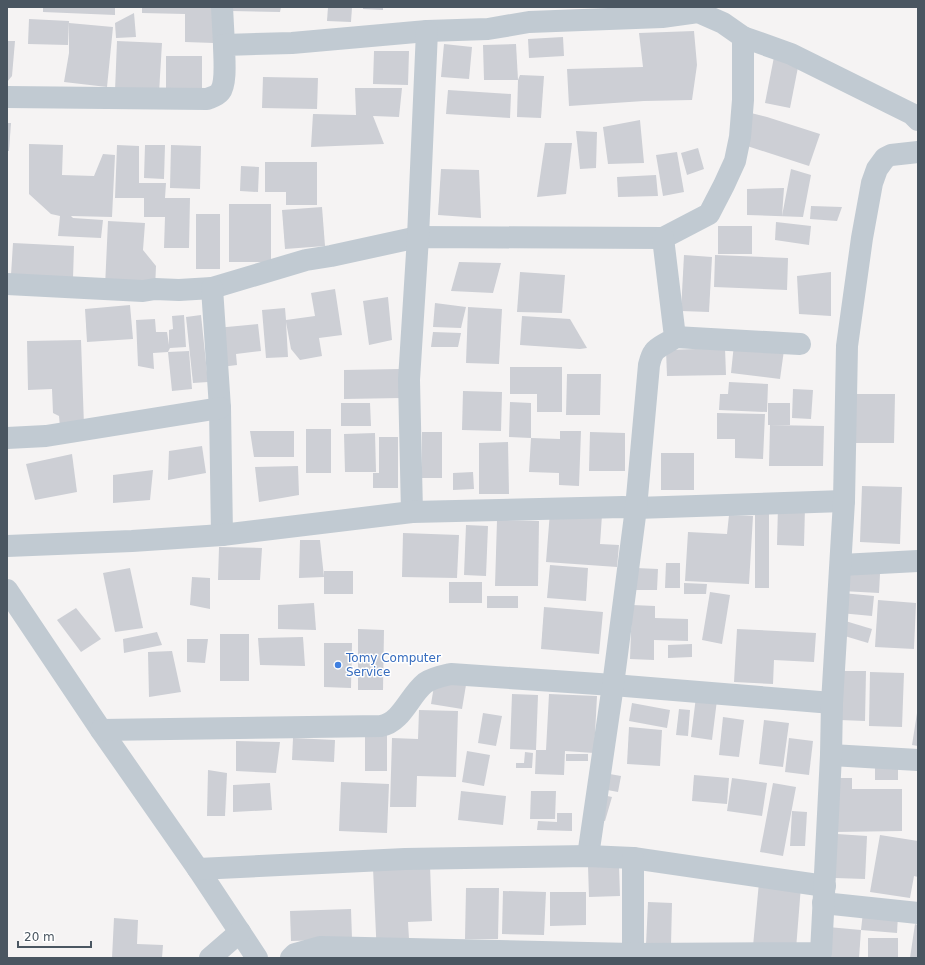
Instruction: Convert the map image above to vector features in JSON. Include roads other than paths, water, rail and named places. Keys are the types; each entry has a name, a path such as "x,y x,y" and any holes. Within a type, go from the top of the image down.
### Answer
{"street":[{"path":"7,97 207,99 218,95 222,90 224,80 222,7"},
{"path":"224,45 292,43 427,31 488,29 529,22 662,17 698,12 723,23 742,37 791,54 912,114 918,120"},
{"path":"412,512 409,380 418,237 427,31"},
{"path":"7,284 143,291 155,289 179,290 212,288 306,260 418,237 663,238 709,214 735,161 740,137 743,100 742,37"},
{"path":"290,958 295,954 320,947 633,954 821,956 831,755 832,703 844,501 847,346 862,238 872,183 877,169 885,158 892,155 918,152"},
{"path":"663,238 675,337"},
{"path":"212,288 220,408 222,535"},
{"path":"588,856 613,685 636,508 649,365 653,353 658,348 669,343 675,337 800,344"},
{"path":"7,438 46,436 220,408"},
{"path":"7,546 132,541 222,535 412,512 623,507 636,508 844,501"},
{"path":"841,566 918,561"},
{"path":"7,590 101,730 198,869 257,958"},
{"path":"101,730 380,726 394,721 412,697 426,682 436,677 451,674 613,685 832,703"},
{"path":"831,755 918,760"},
{"path":"198,869 405,859 588,856 633,858 918,913"},
{"path":"633,858 633,954"},
{"path":"210,958 240,932"}],"place":[{"name":"Tomy Computer Service","path":"338,665"}]}
